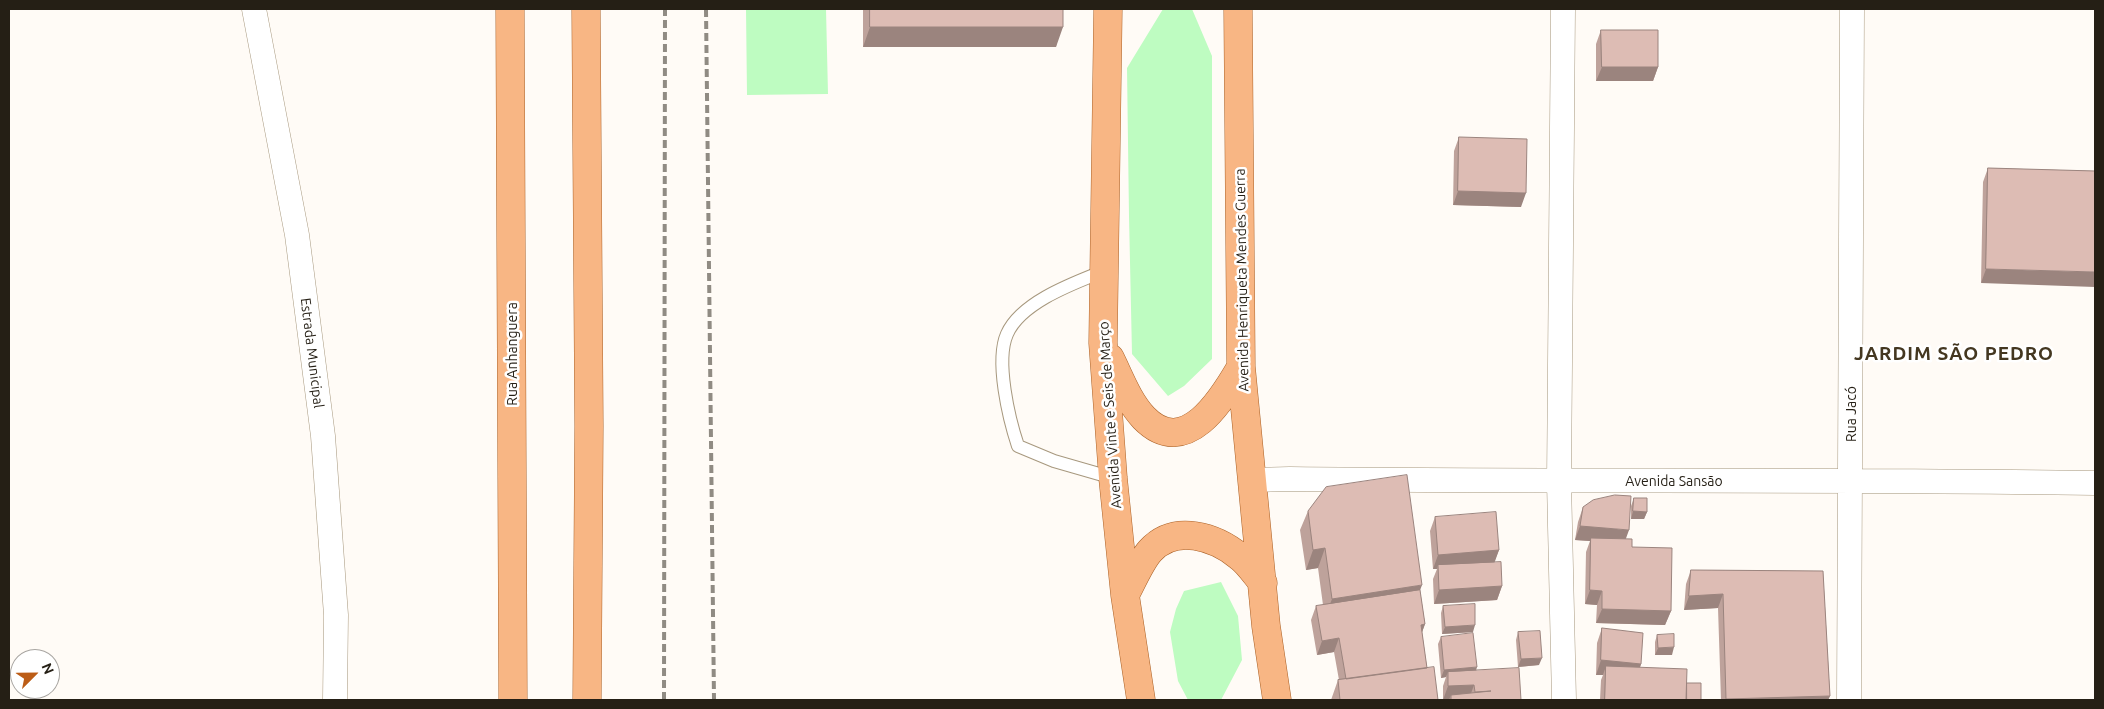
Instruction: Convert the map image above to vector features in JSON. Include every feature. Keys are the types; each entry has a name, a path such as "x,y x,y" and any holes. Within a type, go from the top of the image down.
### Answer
{"main road":[{"name":"Rua Anhanguera","path":"510,9 513,700"},
{"path":"586,9 589,446 588,700"},
{"name":"Avenida Vinte e Seis de Março","path":"1108,9 1103,343 1113,478 1125,595 1141,700"},
{"name":"Avenida Henriqueta Mendes Guerra","path":"1238,9 1241,367 1266,626 1277,700"},
{"path":"1103,343 1128,396 1145,419 1168,433 1188,431 1197,424 1222,395 1241,367"},
{"path":"1125,595 1150,551 1164,541 1182,535 1206,538 1220,544 1241,558 1263,583"}],"street":[{"name":"Estrada Municipal","path":"254,9 297,235 323,436 336,615 335,700"},
{"path":"1563,9 1560,482 1564,700"},
{"name":"Rua Jacó","path":"1849,700 1852,9"},
{"name":"Avenida Sansão","path":"1252,480 1290,478 1560,482 1850,480 2095,483"}],"lane":[{"path":"1104,271 1052,293 1021,316 1007,334 1003,355 1003,370 1009,420 1018,446 1054,461 1113,478"}],"green space":[{"path":"746,9 826,9 828,94 747,95"},
{"path":"1163,9 1192,9 1212,56 1212,359 1184,386 1168,396 1132,354 1127,68"},
{"path":"1221,582 1238,616 1242,660 1221,700 1188,700 1178,681 1170,632 1176,609 1184,591"}],"building":[{"path":"870,9 1063,9 1063,27 870,27"},
{"path":"1601,30 1658,30 1658,67 1602,67"},
{"path":"1459,137 1527,139 1526,193 1458,191"},
{"path":"1988,168 2095,171 2095,272 1986,269"},
{"path":"1407,475 1422,585 1332,599 1325,548 1313,550 1308,511 1326,487"},
{"path":"1615,495 1631,496 1629,530 1580,526 1583,507 1593,500"},
{"path":"1634,498 1647,498 1647,512 1633,511"},
{"path":"1496,512 1499,550 1438,555 1435,517"},
{"path":"1591,538 1632,539 1632,547 1672,548 1671,611 1602,609 1602,591 1590,590"},
{"path":"1501,562 1502,586 1439,590 1438,565"},
{"path":"1691,570 1823,571 1830,696 1726,699 1723,594 1689,596"},
{"path":"1420,590 1425,624 1421,625 1427,668 1346,679 1339,638 1322,641 1316,606"},
{"path":"1475,604 1475,625 1445,627 1443,606"},
{"path":"1602,628 1643,633 1641,664 1601,660"},
{"path":"1540,631 1542,658 1521,659 1518,632"},
{"path":"1473,633 1477,667 1444,670 1441,637"},
{"path":"1674,634 1674,647 1658,648 1657,635"},
{"path":"1606,666 1687,669 1686,700 1605,700"},
{"path":"1434,667 1438,700 1340,700 1338,680"},
{"path":"1519,668 1521,700 1451,700 1451,695 1491,691 1475,692 1474,685 1448,686 1448,672"},
{"path":"1687,683 1701,683 1701,700 1687,700"}],"railway":[{"path":"664,700 665,9"},
{"path":"706,9 714,700"}],"district":[{"name":"JARDIM SÃO PEDRO","path":"1954,354"}]}
